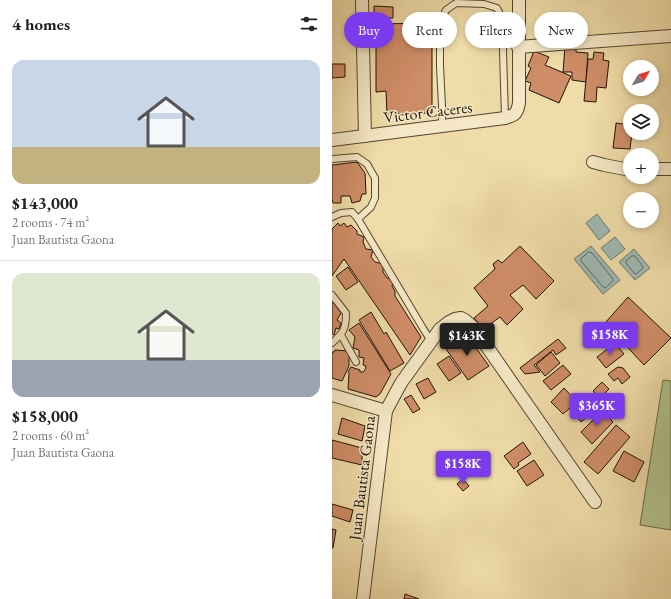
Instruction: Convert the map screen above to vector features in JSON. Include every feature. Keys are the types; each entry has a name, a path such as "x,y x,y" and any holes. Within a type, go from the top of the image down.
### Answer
{"street":[{"path":"362,0 365,136"},
{"path":"517,12 519,0"},
{"path":"526,46 671,36"},
{"path":"505,118 514,115 518,110 519,103 511,48"},
{"name":"Victor Caceres","path":"332,140 505,118"},
{"path":"593,162 623,169"},
{"path":"659,169 671,169"},
{"name":"Juan Bautista Gaona","path":"363,599 386,410 401,382 440,329 455,319 461,318 474,328 595,502"},
{"path":"332,395 386,410"}],"lane":[{"path":"442,126 440,23 446,10 456,3 484,4 497,8 499,12"},
{"path":"505,118 511,48"},
{"path":"332,159 357,157 366,164 375,178 375,198 371,207 358,219"},
{"path":"332,217 341,213 352,212 358,219 431,341"},
{"path":"332,295 346,313 346,326 341,335 332,343"},
{"path":"341,335 356,362"}],"green space":[{"path":"663,380 671,381 671,530 640,525"}],"water":[{"path":"597,214 610,231 599,240 586,223"},
{"path":"615,237 625,249 611,260 601,248"},
{"path":"591,246 620,280 603,294 574,259"},
{"path":"634,249 650,268 635,280 619,262"}],"building":[{"path":"374,6 393,7 393,12 374,12"},
{"path":"394,24 402,24 402,48 432,48 432,113 387,114 386,91 376,92 376,48 394,48"},
{"path":"565,48 576,48 576,52 588,53 586,82 572,80 572,72 563,72"},
{"path":"534,51 549,57 545,65 571,76 559,103 529,90 531,83 525,81 531,68 528,66"},
{"path":"594,52 604,53 603,60 609,61 606,88 597,87 596,102 584,101 588,59 593,59"},
{"path":"332,64 345,64 345,77 332,78"},
{"path":"616,123 623,124 623,140 631,140 630,148 613,148"},
{"path":"357,162 365,173 366,194 362,194 360,201 352,203 350,196 341,196 341,203 333,203 332,165"},
{"path":"338,223 340,226 344,223 347,227 351,225 357,231 357,234 364,237 363,242 366,249 373,250 371,257 375,262 383,264 383,272 387,278 394,280 392,286 395,291 395,296 421,337 410,355 344,259 332,276 332,229"},
{"path":"520,246 554,281 536,299 523,285 510,295 523,309 507,325 500,317 489,325 490,329 486,333 474,318 488,306 474,288 495,269 493,264 498,260 502,263"},
{"path":"348,267 358,282 346,290 336,276"},
{"path":"628,297 671,338 644,365 605,323"},
{"path":"332,301 341,313 337,320 341,323 339,329 336,328 334,335 332,334"},
{"path":"371,312 384,334 386,332 404,363 390,371 359,320"},
{"path":"359,323 391,374 380,394 376,397 348,389 348,372 351,367 363,372 366,366 363,365 364,358 359,357 359,350 353,348 355,337 349,330"},
{"path":"466,334 489,366 468,380 446,349"},
{"path":"558,339 566,348 556,355 553,350 534,365 540,372 525,374 520,368"},
{"path":"615,343 624,354 606,368 597,357"},
{"path":"335,350 349,351 349,366 342,381 332,378 332,352"},
{"path":"551,352 560,363 545,376 536,365"},
{"path":"449,356 461,373 449,381 437,364"},
{"path":"563,365 571,374 551,390 543,381"},
{"path":"618,367 623,368 630,377 622,384 618,378 614,381 608,374"},
{"path":"428,378 436,392 424,399 416,384"},
{"path":"602,382 609,389 600,398 593,391"},
{"path":"564,388 577,402 563,414 551,402"},
{"path":"411,395 420,409 413,413 404,399"},
{"path":"588,397 599,411 589,419 577,406"},
{"path":"577,407 586,418 581,422 572,411"},
{"path":"602,411 613,422 592,444 581,432"},
{"path":"342,418 365,426 362,441 338,434"},
{"path":"616,425 630,437 598,474 584,462"},
{"path":"332,440 362,448 362,465 332,458"},
{"path":"523,442 531,454 518,463 519,465 514,469 504,456"},
{"path":"624,451 644,462 634,482 613,471"},
{"path":"534,460 544,475 527,486 517,471"},
{"path":"463,479 469,486 463,491 457,484"},
{"path":"332,504 353,510 350,522 332,516"},
{"path":"332,529 336,530 333,548 332,548"},
{"path":"405,594 419,599 404,599"}]}
